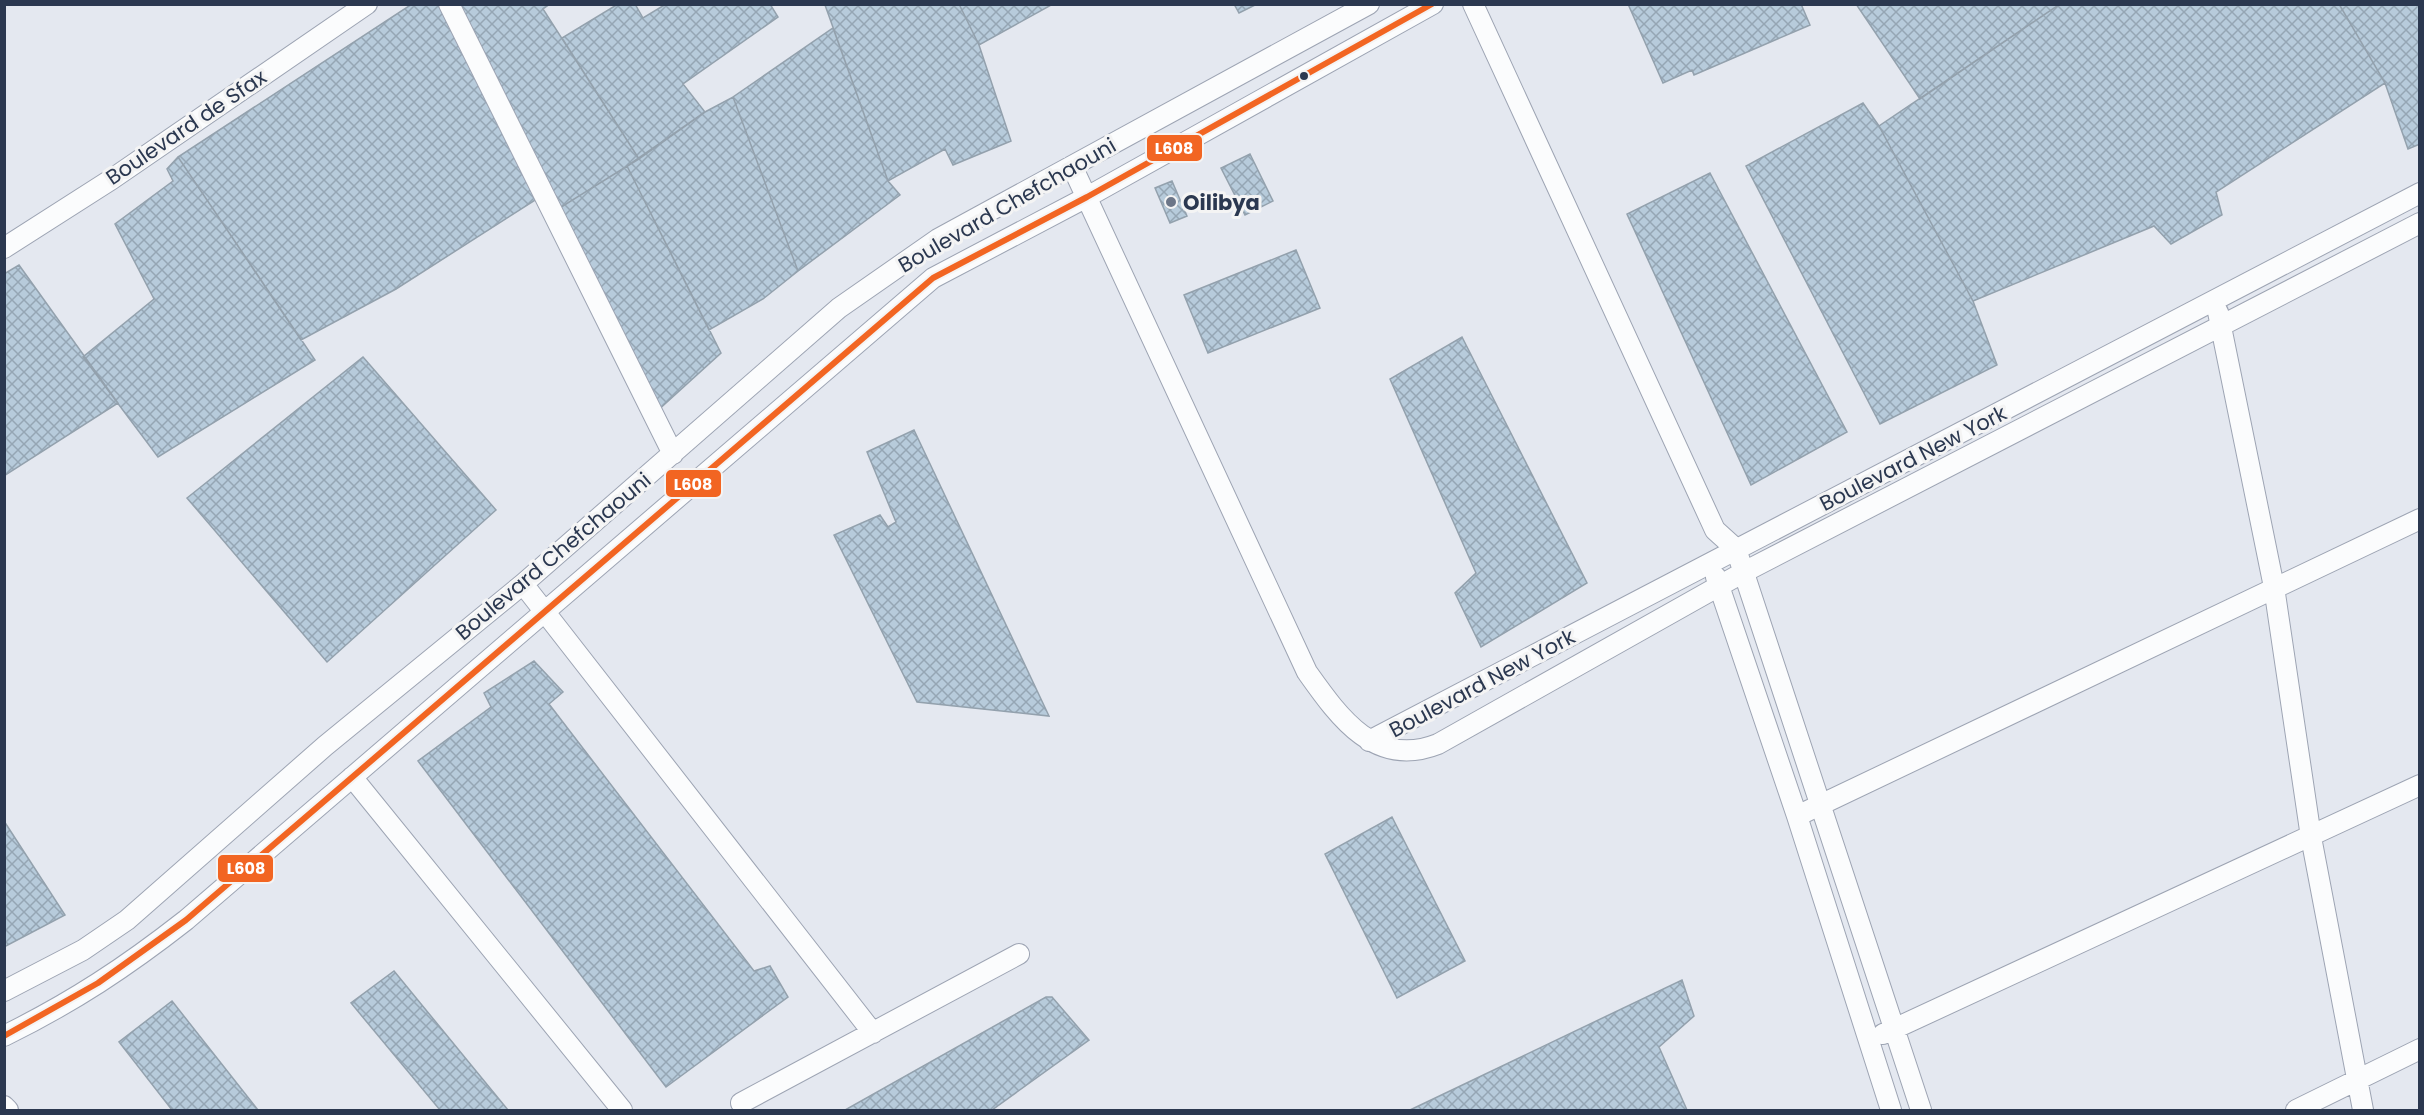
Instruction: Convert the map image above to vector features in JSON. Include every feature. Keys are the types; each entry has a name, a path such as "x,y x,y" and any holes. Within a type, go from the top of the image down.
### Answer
{"street":[{"name":"Boulevard de Sfax","path":"4,248 112,178 367,4"},
{"path":"449,4 673,454"},
{"name":"Boulevard Chefchaouni","path":"4,991 83,950 127,920 325,746 523,584 839,308 938,239 1369,4"},
{"name":"Boulevard Chefchaouni","path":"4,1036 65,1006 130,965 186,920 933,278 1087,197 1433,4"},
{"path":"1473,4 1715,530 1736,549 1921,1110"},
{"path":"1072,166 1307,672 1337,714 1370,741"},
{"name":"Boulevard New York","path":"1370,741 2420,193"},
{"name":"Boulevard New York","path":"1370,741 1388,749 1409,751 1423,750 1437,744 1744,572 2420,223"},
{"path":"2216,300 2274,587 2311,837 2363,1110"},
{"path":"1797,816 2420,519"},
{"path":"1715,530 1710,562 1797,816 1891,1110"},
{"path":"523,584 873,1033"},
{"path":"352,777 622,1110"},
{"path":"1870,1039 2420,785"},
{"path":"741,1103 1019,954"},
{"path":"2296,1110 2420,1049"},
{"path":"4,1106 8,1110"}],"building":[{"path":"412,4 445,4 540,197 396,289 301,340 178,157"},
{"path":"458,4 550,4 543,9 639,159 558,209"},
{"path":"618,4 635,4 643,18 666,4 770,4 778,17 683,84 705,112 639,159 562,38"},
{"path":"959,4 1053,4 979,45"},
{"path":"959,4 979,45 1011,141 953,165 945,149 888,181 825,5"},
{"path":"1234,4 1257,4 1239,13"},
{"path":"1628,4 1801,4 1810,25 1694,75 1692,70 1663,83"},
{"path":"1856,4 2060,4 1920,99"},
{"path":"2060,4 2339,4 2385,83 2216,192 2222,215 2171,244 2154,226 1973,301 1879,126"},
{"path":"2339,4 2420,4 2420,144 2408,149 2385,83"},
{"path":"833,28 888,181 900,195 798,271 733,97"},
{"path":"733,97 798,271 763,299 709,330 627,166 705,112"},
{"path":"1863,103 1879,126 1973,301 1997,365 1880,424 1746,166"},
{"path":"1250,154 1273,201 1245,215 1221,168"},
{"path":"178,157 315,360 158,457 83,357 154,299 115,224 173,181 167,169"},
{"path":"627,166 721,353 656,412 558,209"},
{"path":"1710,173 1847,432 1751,485 1627,214"},
{"name":"Oilibya","path":"1172,181 1187,216 1170,223 1155,188"},
{"path":"1296,250 1320,308 1208,353 1184,295"},
{"path":"19,265 118,403 4,476 4,274"},
{"path":"1462,337 1587,583 1481,647 1455,593 1476,573 1390,379"},
{"path":"363,357 496,510 327,662 187,498"},
{"path":"914,430 1049,716 917,702 834,535 880,515 888,527 896,522 867,452"},
{"path":"534,661 563,692 549,704 754,971 770,966 788,997 666,1087 418,761 491,707 484,693"},
{"path":"1392,817 1465,961 1397,998 1325,854"},
{"path":"4,821 65,915 4,947"},
{"path":"394,971 508,1110 440,1110 351,1003"},
{"path":"1682,980 1694,1016 1659,1047 1687,1110 1410,1110"},
{"path":"1046,997 1052,997 1089,1040 992,1110 845,1110"},
{"path":"172,1001 258,1110 172,1110 119,1042"}],"transit line":[{"name":"L608","path":"4,1036 98,983 186,920 933,278 1087,197 1432,4"}],"place":[{"name":"Oilibya","path":"1171,202"}]}
